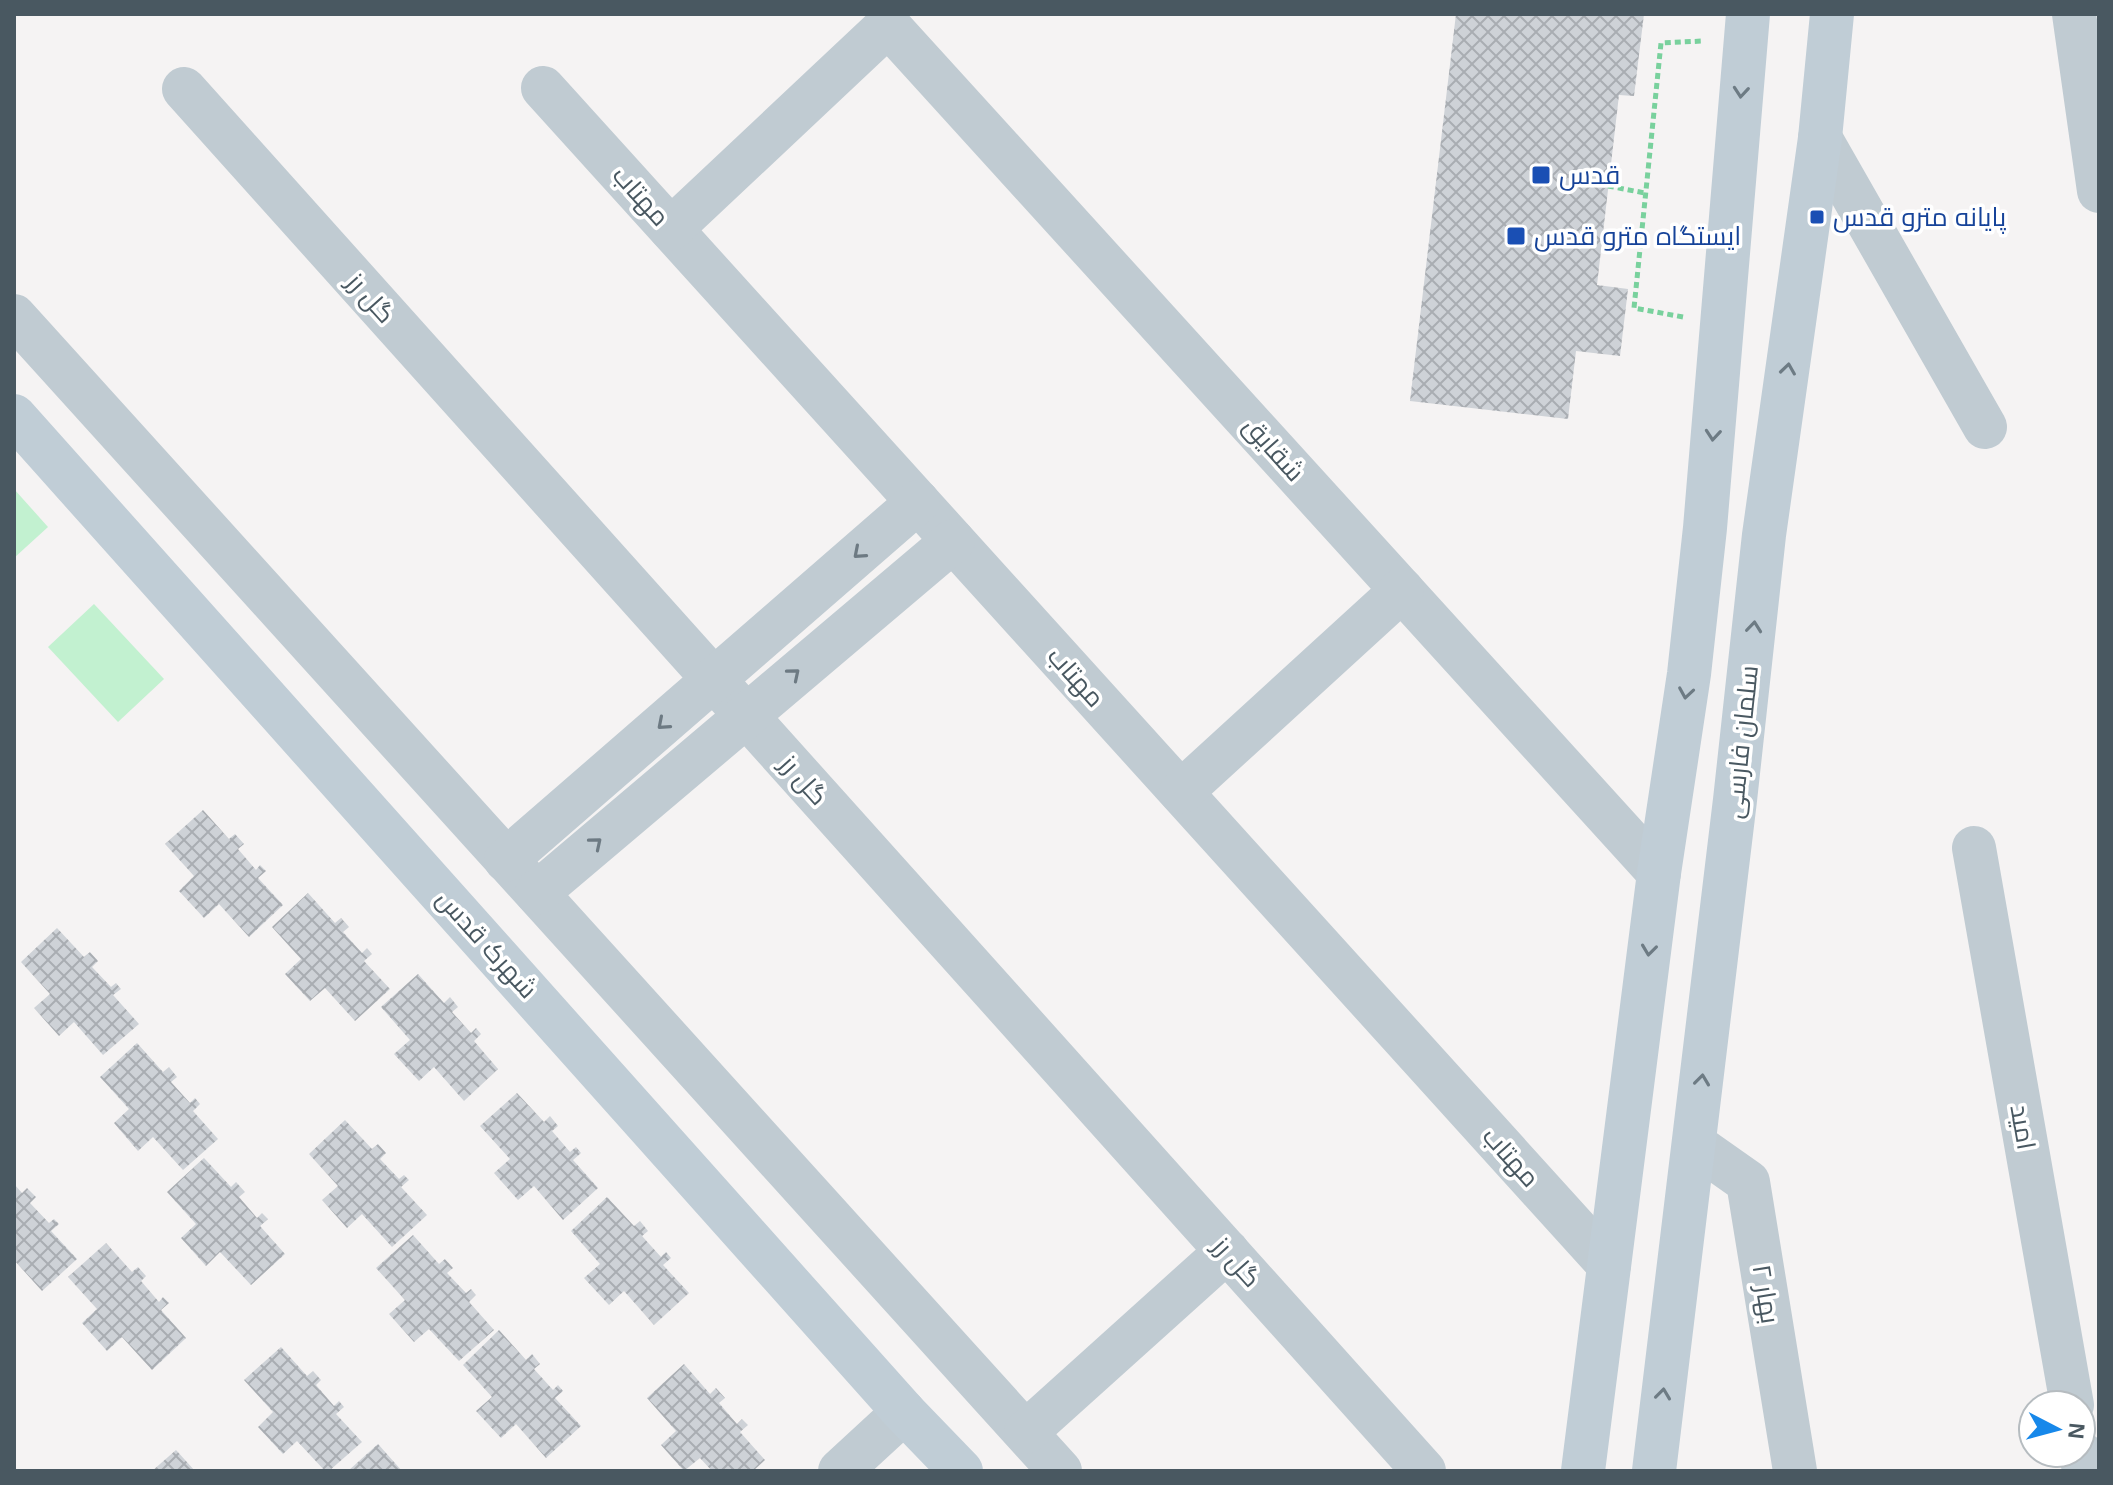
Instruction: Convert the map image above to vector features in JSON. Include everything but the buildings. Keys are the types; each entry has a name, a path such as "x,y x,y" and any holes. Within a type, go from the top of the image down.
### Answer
{"main road":[{"name":"سلمان فارسی","path":"1654,1471 1764,535 1820,138 1832,14"},
{"path":"1583,1471 1659,873 1689,674 1705,528 1747,27"},
{"name":"شهرک قدس","path":"14,416 904,1412 961,1471"},
{"path":"1705,528 1764,535"}],"street":[{"path":"2074,14 2099,191"},
{"name":"شقايق","path":"671,229 888,25 1659,873"},
{"name":"مهتاب","path":"543,88 1609,1265"},
{"name":"گل رز","path":"184,89 1424,1471"},
{"path":"1820,138 1985,427"},
{"path":"14,316 1060,1471"},
{"path":"506,860 918,502"},
{"path":"537,893 953,541"},
{"path":"1181,792 1402,590"},
{"name":"امید","path":"1974,848 2069,1389"},
{"name":"بهار ۲","path":"1694,1144 1748,1182 1795,1471"},
{"path":"1026,1432 1227,1251"},
{"path":"840,1471 904,1412"}],"path":[{"path":"1723,324 1634,308 1661,43 1747,27"},
{"path":"1608,186 1645,193"}],"green space":[{"path":"14,489 48,527 14,558"},
{"path":"94,604 164,679 118,722 48,647"}],"place":[{"name":"قدس","path":"1541,175"},
{"name":"پایانه مترو قدس","path":"1817,217"},
{"name":"ایستگاه مترو قدس","path":"1516,236"}]}
